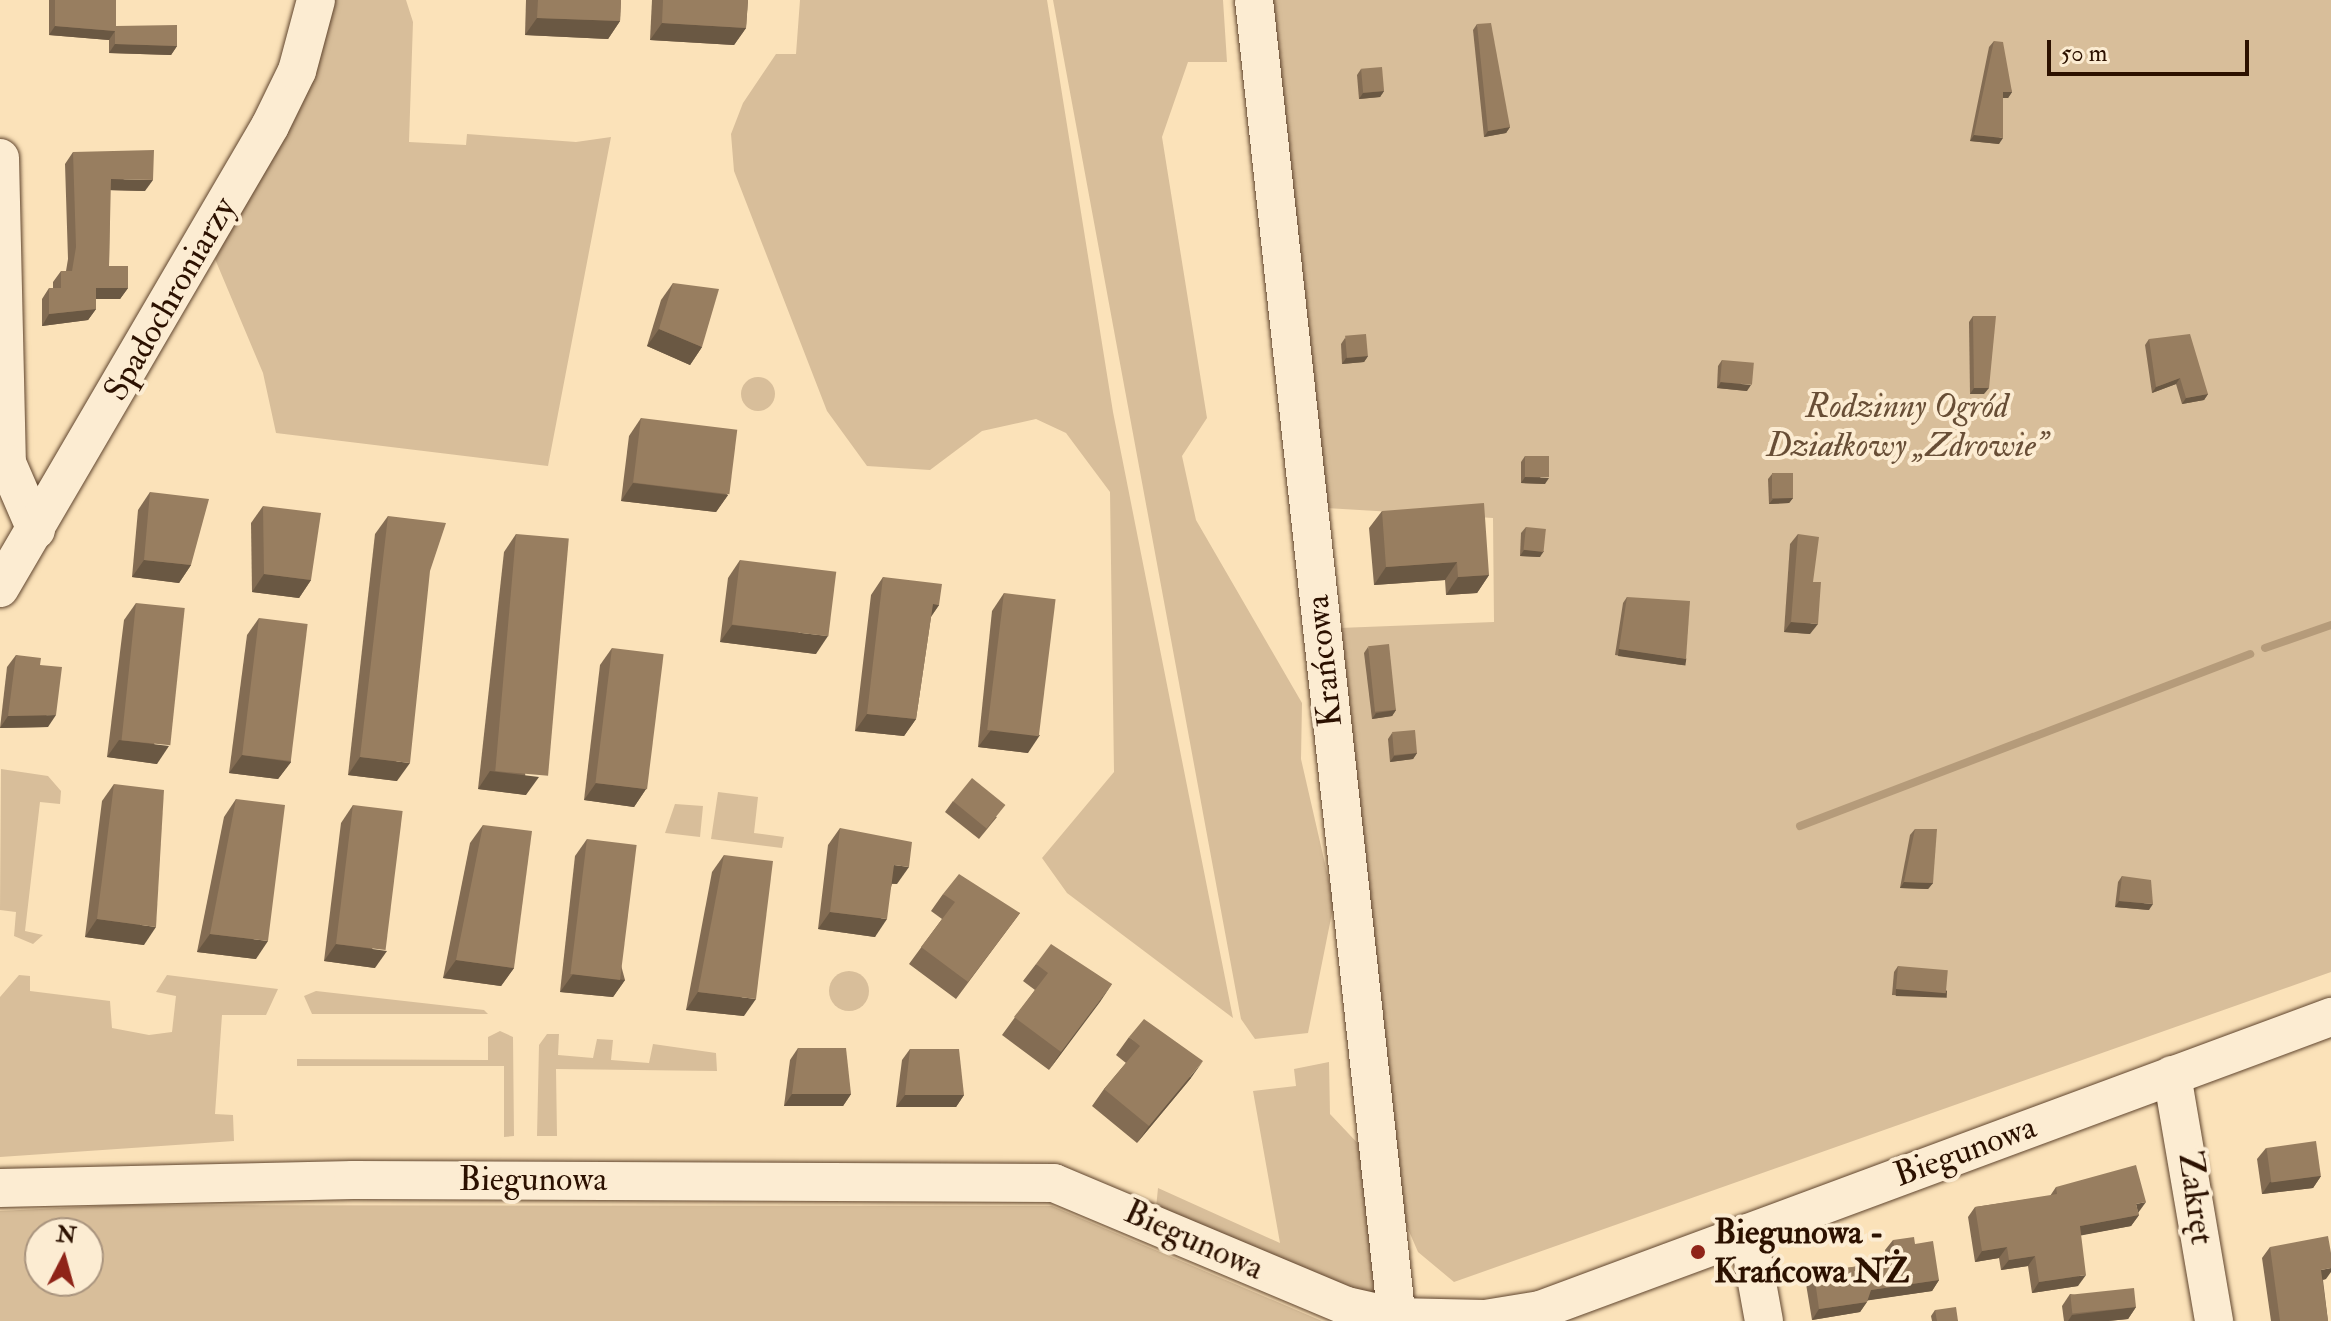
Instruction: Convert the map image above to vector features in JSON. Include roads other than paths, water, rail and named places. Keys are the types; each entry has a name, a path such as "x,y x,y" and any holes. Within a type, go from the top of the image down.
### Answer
{"street":[{"name":"Spadochroniarzy","path":"0,588 270,126 297,71 316,0"},
{"name":"Krańcowa","path":"1254,0 1397,1319"},
{"path":"0,158 7,463 36,530"},
{"name":"Biegunowa","path":"0,1188 338,1180 1054,1183 1331,1300 1397,1319 1485,1319 1540,1310 2331,1017"},
{"name":"Zakręt","path":"2172,1075 2214,1321"},
{"path":"1748,1233 1764,1321"}],"waterway":[{"path":"2265,648 2331,625"},
{"path":"1800,826 2250,654"}],"place":[{"name":"Biegunowa - Krańcowa NŻ","path":"1698,1252"}],"park label":[{"name":"Rodzinny Ogród Działkowy „Zdrowie”","path":"1907,426"}]}
